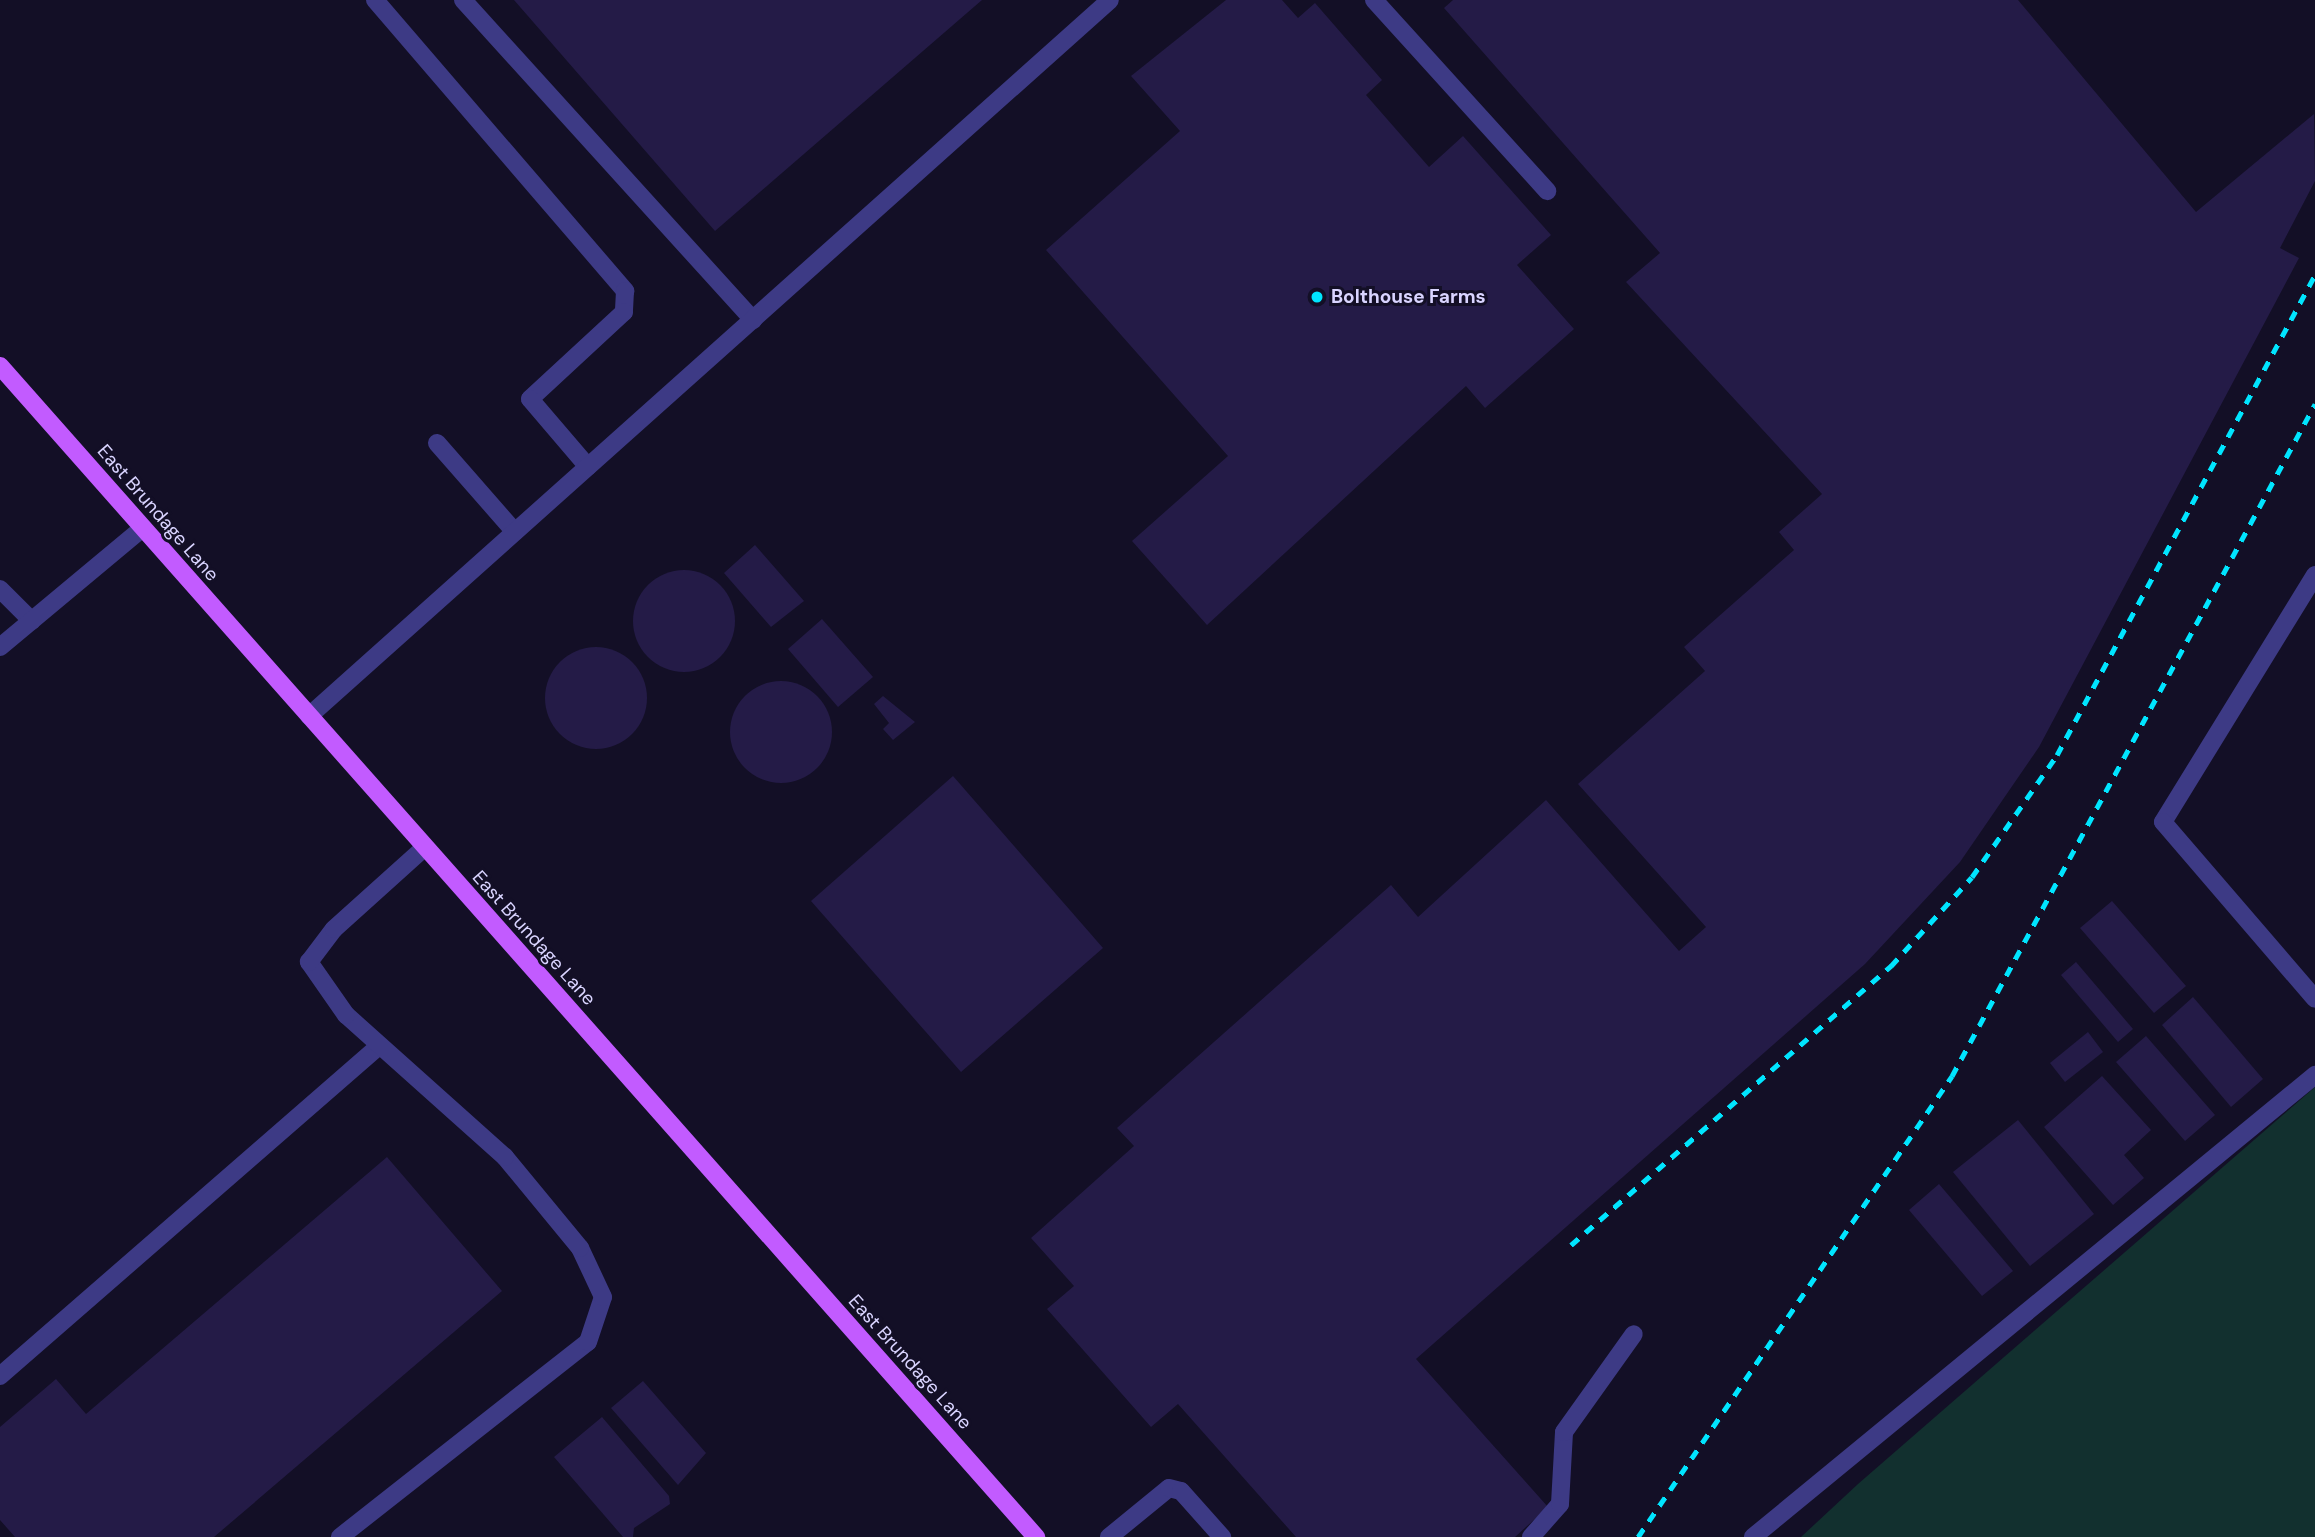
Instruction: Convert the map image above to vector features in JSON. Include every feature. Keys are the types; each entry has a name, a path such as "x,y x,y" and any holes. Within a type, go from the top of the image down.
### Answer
{"main road":[{"name":"East Brundage Lane","path":"0,366 1036,1537"}],"lane":[{"path":"375,0 625,290 624,312 530,399 588,467"},
{"path":"463,0 752,320"},
{"path":"309,716 1110,0"},
{"path":"1374,0 1547,191"},
{"path":"437,443 515,531"},
{"path":"0,647 144,528"},
{"path":"2315,575 2163,822 2315,999"},
{"path":"0,589 32,621"},
{"path":"340,1537 588,1342 603,1297 580,1248 505,1157 346,1015 309,962 334,929 425,846"},
{"path":"0,1376 379,1046"},
{"path":"1753,1537 2315,1075"},
{"path":"1531,1537 1560,1504 1564,1432 1634,1334"},
{"path":"1109,1537 1169,1488 1205,1517 1222,1537"}],"green space":[{"path":"2315,1087 2315,1537 1801,1537 1858,1484"}],"building":[{"path":"514,0 982,0 715,231"},
{"name":"Bolthouse Farms","path":"1226,0 1282,0 1298,18 1315,3 1382,80 1366,95 1429,167 1463,136 1551,235 1517,265 1574,329 1485,408 1466,386 1207,625 1132,541 1228,456 1046,250 1180,131 1131,76"},
{"path":"1453,0 2018,0 2196,212 2314,114 2315,181 2280,248 2299,258 2039,747 1960,862 1865,964 1416,1359 1548,1507 1515,1537 1296,1537 1178,1404 1151,1427 1047,1309 1074,1286 1031,1238 1134,1146 1117,1128 1391,885 1418,917 1546,800 1679,951 1706,927 1578,784 1705,671 1684,647 1794,550 1779,532 1822,494 1626,282 1660,253 1444,8"},
{"path":"755,545 804,601 771,627 724,573"},
{"path":"684,570 713,578 727,592 735,621 727,650 713,664 684,672 655,664 641,650 633,621 641,592 655,578"},
{"path":"822,619 873,677 838,707 788,649"},
{"path":"596,647 625,655 639,669 647,698 639,727 625,741 596,749 567,741 553,727 545,698 553,669 567,655"},
{"path":"781,681 801,685 817,696 828,712 832,732 828,752 817,768 801,779 781,783 761,779 745,768 734,752 730,732 734,712 745,696 761,685"},
{"path":"883,696 915,722 893,740 883,729 889,723 874,704"},
{"path":"953,776 1103,948 961,1072 811,901"},
{"path":"2112,901 2186,986 2154,1013 2080,928"},
{"path":"2076,962 2133,1029 2118,1042 2061,975"},
{"path":"2193,997 2263,1079 2231,1107 2162,1025"},
{"path":"2088,1032 2103,1052 2065,1082 2050,1063"},
{"path":"2146,1036 2215,1115 2185,1141 2116,1062"},
{"path":"2102,1076 2151,1130 2124,1155 2144,1178 2113,1205 2044,1127"},
{"path":"2018,1120 2094,1214 2030,1266 1953,1172"},
{"path":"387,1157 502,1291 214,1537 15,1537 0,1520 0,1427 56,1379 86,1414"},
{"path":"1939,1184 2013,1271 1982,1296 1909,1210"},
{"path":"643,1381 706,1453 678,1485 611,1408"},
{"path":"602,1417 669,1496 670,1504 634,1528 633,1537 623,1537 554,1457"}],"railway":[{"path":"1571,1245 1891,966 1972,877 2057,755 2315,275"},
{"path":"1638,1537 1952,1076 2315,404"}],"place":[{"name":"Bolthouse Farms","path":"1317,297"}]}
